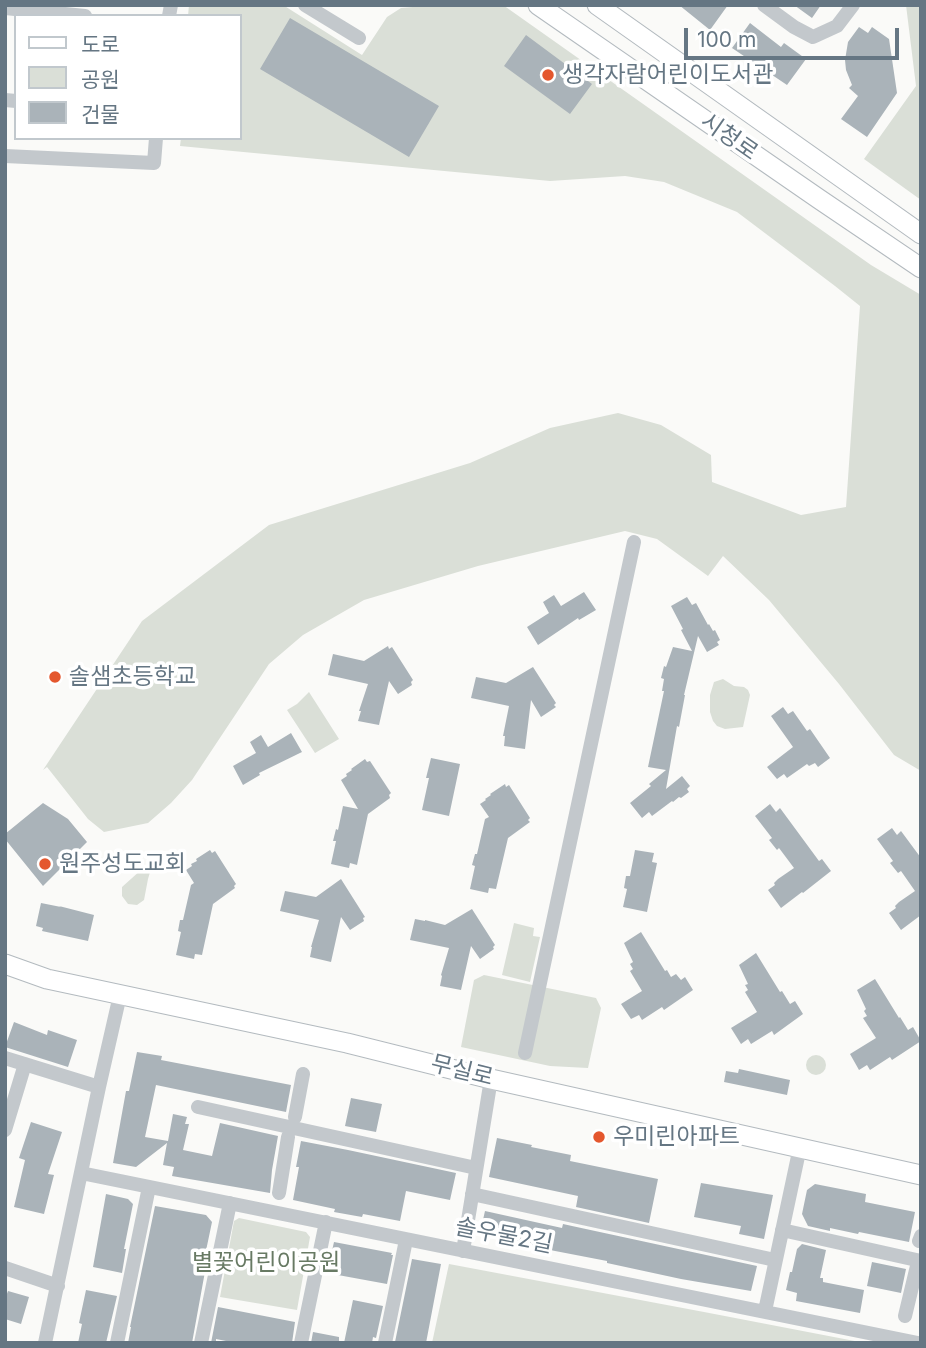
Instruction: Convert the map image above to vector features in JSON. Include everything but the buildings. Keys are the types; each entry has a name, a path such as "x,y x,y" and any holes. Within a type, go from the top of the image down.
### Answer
{"street":[{"path":"305,5 359,38"},
{"name":"시청로","path":"538,5 921,268"},
{"name":"시청로","path":"597,5 921,234"},
{"path":"764,5 813,37 837,26 853,5"},
{"path":"5,8 65,14"},
{"path":"5,156 153,163 156,140"},
{"path":"526,1053 634,542"},
{"name":"무실로","path":"5,964 47,979 347,1043 491,1079 921,1175"},
{"path":"45,1343 120,995"},
{"path":"5,1058 99,1087"},
{"path":"5,1130 24,1064"},
{"path":"295,1117 303,1074"},
{"path":"463,1251 491,1079"},
{"path":"198,1107 476,1168"},
{"path":"279,1193 288,1137"},
{"path":"765,1311 800,1147"},
{"name":"솔우물2길","path":"81,1173 918,1343"},
{"path":"117,1343 149,1187"},
{"path":"472,1194 775,1260"},
{"path":"201,1343 230,1203"},
{"path":"301,1343 326,1222"},
{"path":"782,1230 919,1264 905,1316"},
{"path":"385,1343 406,1240"},
{"path":"5,1268 58,1286"}],"green space":[{"path":"189,5 283,5 362,55 387,17 401,8 503,5 871,265 921,295 921,771 894,755 769,600 723,556 708,576 657,539 625,531 478,566 364,600 303,635 269,664 192,780 148,823 104,832 88,819 47,767 43,770 142,621 269,525 470,463 550,428 618,413 661,425 711,455 712,482 801,515 846,507 860,306 737,212 664,182 625,176 550,181 180,146 181,140 242,140 242,14 188,14"},
{"path":"906,5 921,5 921,200 864,159 916,86"},
{"path":"723,679 748,690 750,695 743,727 725,729 713,721 710,695 714,682"},
{"path":"309,692 339,739 315,753 287,710"},
{"path":"153,862 144,900 137,905 128,904 122,896 122,887"},
{"path":"514,923 534,928 533,936 540,937 530,982 502,975"},
{"path":"484,975 596,998 601,1008 588,1068 550,1066 461,1047 474,980"},
{"path":"812,1055 820,1055 826,1065 820,1075 812,1075 806,1069 806,1061"},
{"name":"별꽃어린이공원","path":"239,1218 306,1232 310,1237 297,1310 220,1297 234,1221"},
{"path":"449,1264 704,1312 865,1343 432,1343"}],"place":[{"name":"생각자람어린이도서관","path":"548,75"},
{"name":"솔샘초등학교","path":"55,677"},
{"name":"원주성도교회","path":"45,864"},
{"name":"우미린아파트","path":"599,1137"}]}
